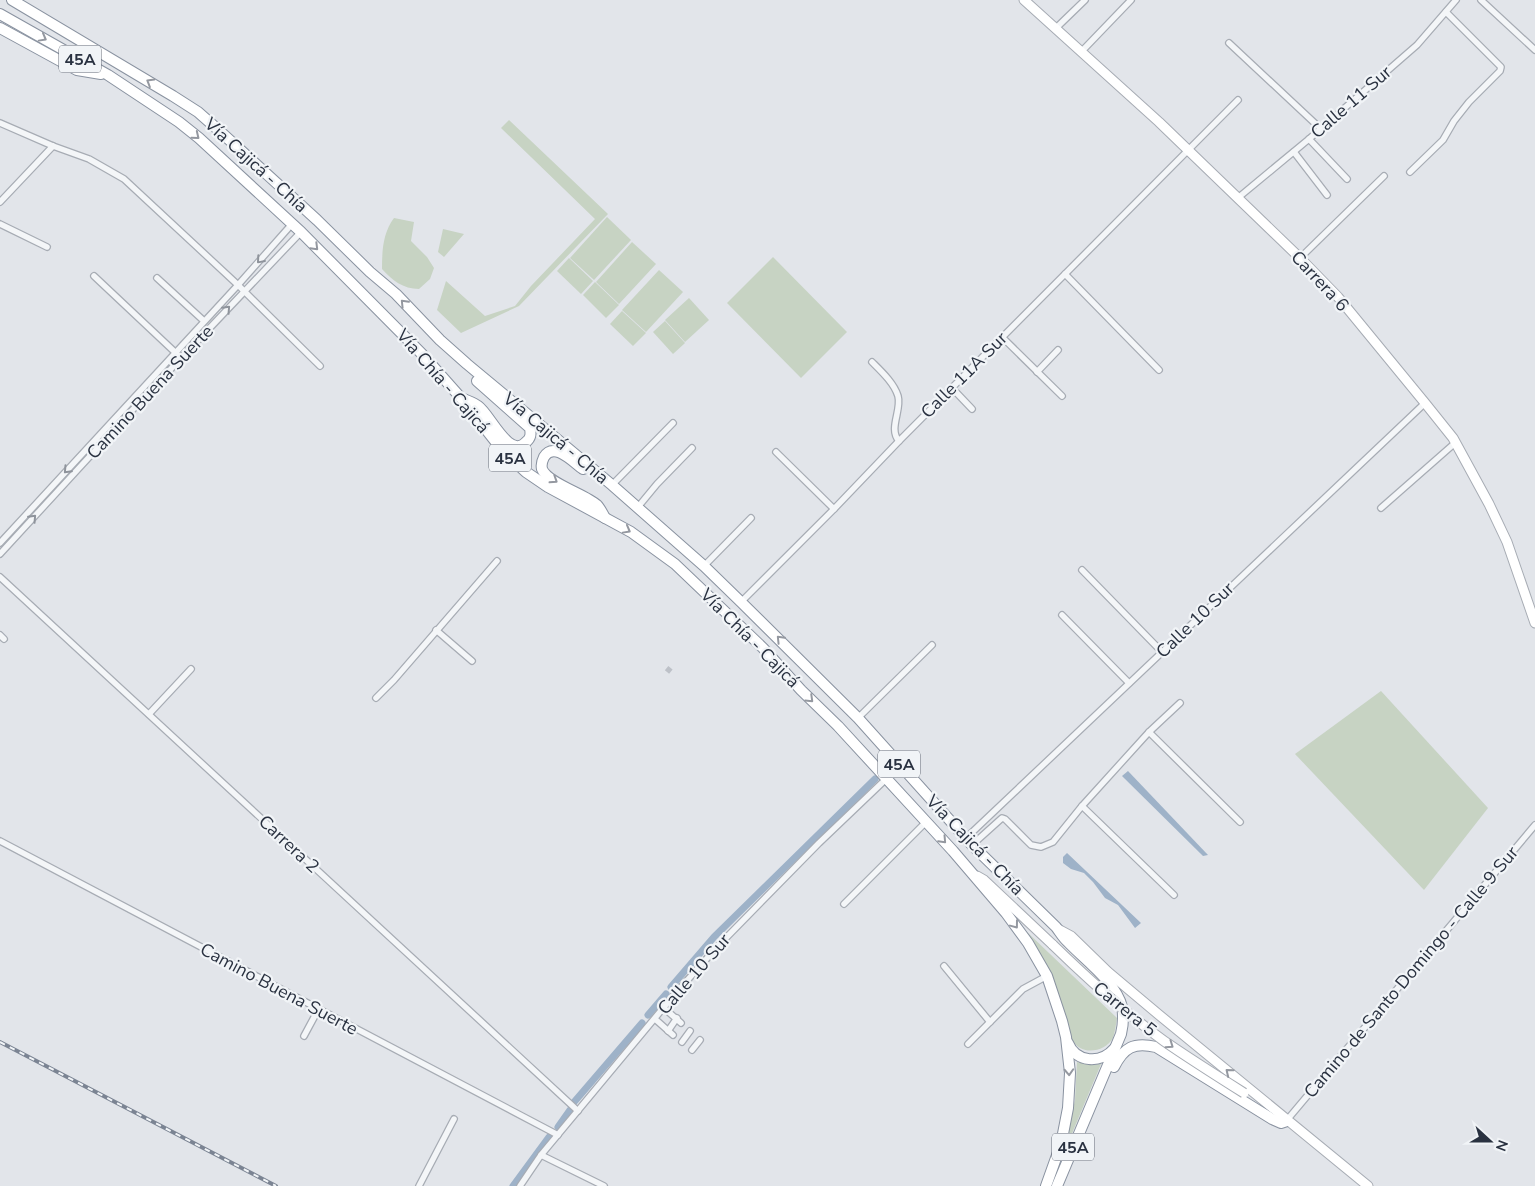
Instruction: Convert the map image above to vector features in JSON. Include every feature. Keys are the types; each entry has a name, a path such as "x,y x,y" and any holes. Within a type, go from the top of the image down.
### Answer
{"highway":[{"name":"Vía Cajicá - Chía","path":"14,1 198,112 396,294 425,325 467,364 638,507 742,602 858,718 969,842 1056,927"},
{"name":"Vía Chía - Cajicá","path":"0,14 108,75 179,122 199,138 301,232 422,354 461,398 503,451 526,472 548,487 631,532 675,564 763,648 801,690 838,726 973,874"},
{"path":"0,28 77,70 108,75"},
{"path":"425,325 429,338 530,428 529,440 524,445 512,446 479,406 461,398"},
{"path":"606,519 597,505 549,478 543,471 541,464 543,458 548,453 552,451 559,452 595,478 609,482"},
{"name":"45A","path":"973,874 1017,927 1038,959 1055,998 1066,1037 1070,1073 1068,1108 1061,1144 1046,1186"},
{"name":"45A","path":"1056,927 1066,941 1100,974 1117,996 1122,1007 1124,1021 1117,1045 1057,1186"},
{"path":"1066,1037 1070,1048 1078,1056 1088,1060 1100,1059 1110,1054 1117,1045"},
{"path":"1090,1109 1103,1092 1120,1056 1126,1050 1144,1044 1156,1047 1272,1120 1281,1123 1289,1122"}],"main road":[{"name":"Carrera 6","path":"1024,0 1238,197 1338,297 1456,443 1507,542 1535,623"},
{"name":"Carrera 5","path":"973,874 984,880 1088,979 1125,1010 1179,1051 1289,1122"},
{"name":"Carrera 5","path":"1056,927 1071,936 1108,972 1368,1186"}],"street":[{"path":"1055,29 1085,0"},
{"path":"1082,52 1131,0"},
{"name":"Calle 11 Sur","path":"1238,197 1294,152 1417,45 1456,0"},
{"path":"1480,0 1535,50"},
{"path":"1410,172 1443,140 1454,121 1469,102 1501,68 1446,12"},
{"path":"1229,42 1321,129"},
{"name":"Calle 11A Sur","path":"742,602 1238,100"},
{"path":"0,123 88,159 124,179 238,285 320,366"},
{"path":"1309,139 1346,180"},
{"path":"0,202 53,146"},
{"path":"1294,152 1327,195"},
{"path":"1300,258 1384,176"},
{"path":"0,224 47,247"},
{"name":"Camino Buena Suerte","path":"0,554 96,450 176,352 292,224"},
{"name":"Camino Buena Suerte","path":"0,544 90,445 182,358 301,232"},
{"path":"1065,274 1159,370"},
{"path":"94,276 182,358"},
{"path":"156,278 204,321"},
{"path":"1002,337 1062,396"},
{"path":"1037,372 1058,350"},
{"path":"872,362 887,378 898,396 894,433 899,441"},
{"path":"952,388 972,410"},
{"name":"Calle 10 Sur","path":"969,842 1129,683 1424,403"},
{"path":"609,482 673,423"},
{"path":"1381,508 1456,443"},
{"path":"90,445 96,450"},
{"path":"638,507 692,448"},
{"path":"776,452 834,509"},
{"path":"704,566 751,518"},
{"path":"376,698 394,680 497,561"},
{"path":"1082,570 1162,652"},
{"name":"Carrera 2","path":"0,577 578,1111"},
{"path":"1062,615 1129,683"},
{"path":"436,630 472,661"},
{"path":"858,718 932,645"},
{"path":"149,714 191,669"},
{"path":"969,842 1002,818 1031,845 1041,847 1053,842 1082,806 1149,732 1180,703"},
{"path":"1149,732 1240,822"},
{"name":"Calle 10 Sur","path":"520,1186 541,1155 664,1008 732,931 886,779"},
{"path":"1082,806 1174,895"},
{"path":"844,904 926,822"},
{"name":"Camino de Santo Domingo - Calle 9 Sur","path":"1289,1122 1535,825"},
{"name":"Camino Buena Suerte","path":"0,841 558,1135"},
{"path":"944,966 990,1022"},
{"path":"968,1044 1023,989 1046,976"},
{"path":"664,1008 679,1021 668,1030"},
{"path":"304,1036 318,1010"},
{"path":"655,1019 673,1035"},
{"path":"682,1042 690,1032"},
{"path":"692,1050 700,1040"},
{"path":"419,1186 454,1119"},
{"path":"541,1155 604,1186"}],"green space":[{"path":"509,120 608,214 519,306 461,333 437,310 446,281 485,316 515,306 531,286 595,219 501,128"},
{"path":"607,217 631,240 594,280 570,258"},
{"path":"394,218 414,222 411,241 427,257 434,268 430,279 419,289 413,289 398,283 382,269 384,242 387,230"},
{"path":"443,229 464,234 444,257 438,252"},
{"path":"632,242 656,264 619,304 596,282"},
{"path":"773,257 847,332 801,378 727,303"},
{"path":"569,258 593,281 581,294 557,271"},
{"path":"659,270 683,292 646,332 622,310"},
{"path":"595,282 619,305 606,318 583,295"},
{"path":"689,298 709,320 685,342 665,320"},
{"path":"622,311 646,333 633,346 610,324"},
{"path":"665,321 685,343 673,354 653,332"},
{"path":"1381,691 1488,808 1424,890 1295,754"},
{"path":"1027,932 1117,1018 1113,1038 1105,1046 1099,1049 1088,1050 1077,1046 1073,1041 1069,1025"},
{"path":"1077,1062 1090,1065 1101,1064 1063,1155 1075,1100"}],"water":[{"path":"1128,771 1208,855 1203,856 1122,776"},
{"path":"1067,853 1141,923 1135,928 1118,905 1105,898 1084,873 1071,869 1063,863 1063,857"}],"waterway":[{"path":"671,987 714,937 875,779"},
{"path":"648,1015 666,994"},
{"path":"575,1101 642,1023"},
{"path":"558,1127 570,1110"},
{"path":"513,1186 549,1137"}],"tunnel":[{"path":"667,672 671,667"}],"railway":[{"path":"0,1042 276,1186"}]}
